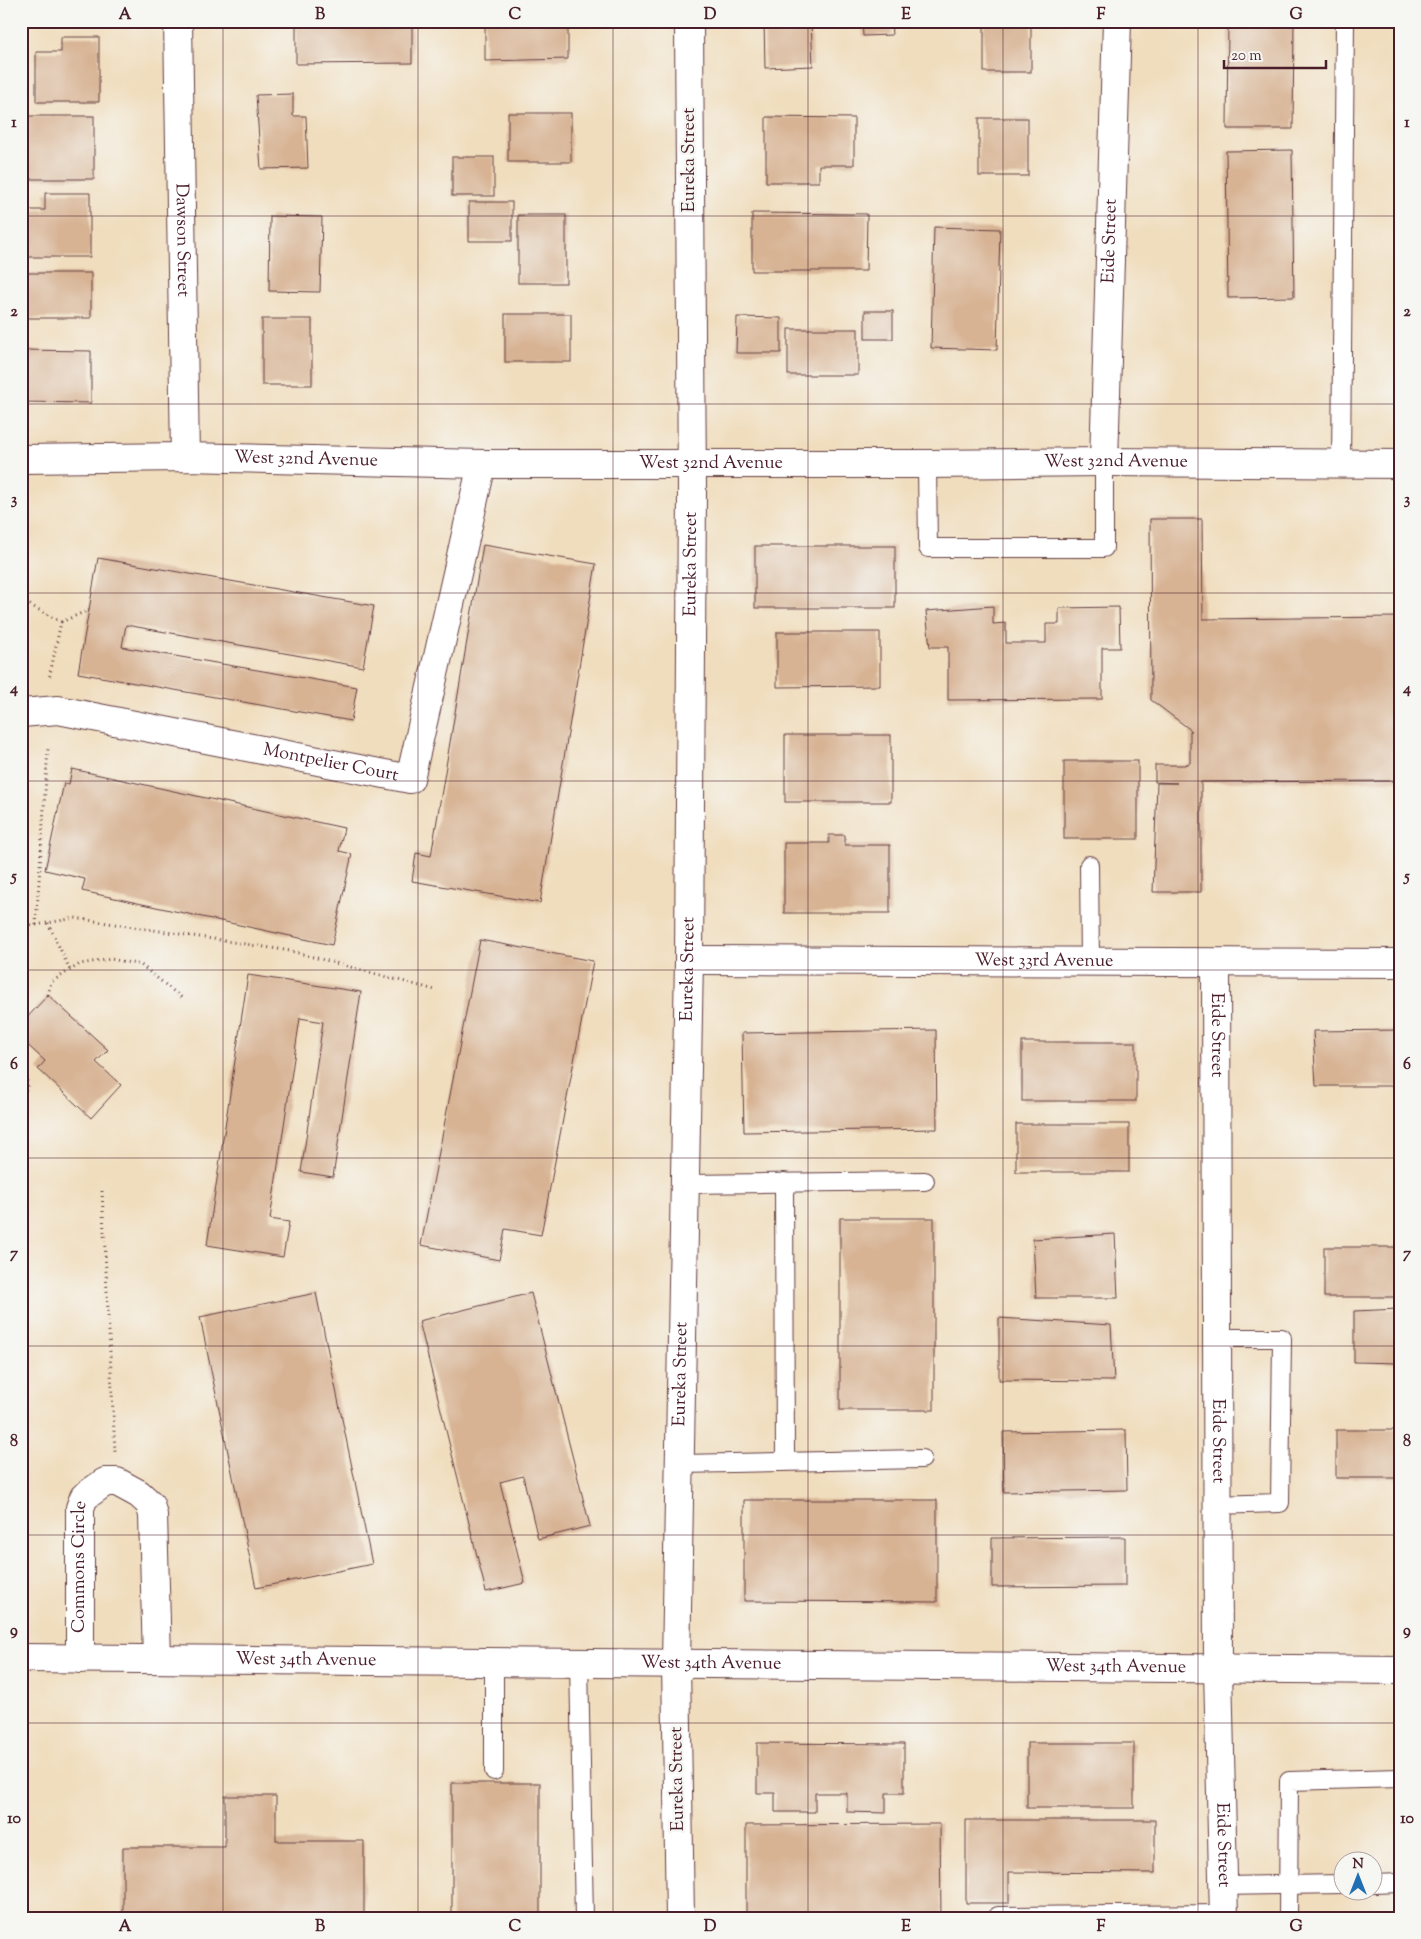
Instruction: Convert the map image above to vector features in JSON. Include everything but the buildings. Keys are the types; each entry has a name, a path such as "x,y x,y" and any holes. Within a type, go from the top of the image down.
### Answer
{"street":[{"name":"Dawson Street","path":"178,21 185,457"},
{"name":"Eureka Street","path":"680,1918 676,1663 689,960 692,464 689,21"},
{"name":"Eide Street","path":"1104,462 1117,21"},
{"name":"West 32nd Avenue","path":"21,459 185,457 482,464 1104,462 1400,464"},
{"name":"Montpelier Court","path":"32,712 58,710 410,779 482,464"},
{"name":"West 33rd Avenue","path":"689,960 1400,963"},
{"name":"Eide Street","path":"1216,963 1218,1670 1224,1916"},
{"name":"Commons Circle","path":"80,1659 80,1508 84,1497 105,1482 117,1482"},
{"path":"117,1482 139,1494 150,1504 153,1515 157,1659"},
{"name":"West 34th Avenue","path":"21,1658 578,1662 1218,1670 1400,1670"}],"lane":[{"path":"1341,464 1345,21"},
{"path":"927,464 928,548 1104,548 1104,462"},
{"path":"1089,865 1090,962"},
{"path":"685,1184 925,1181"},
{"path":"784,1182 785,1461"},
{"path":"1217,1338 1282,1338 1280,1503 1217,1505"},
{"path":"680,1464 922,1459"},
{"path":"494,1662 494,1771"},
{"path":"578,1662 584,1918"},
{"path":"1288,1918 1289,1781 1400,1778"},
{"path":"1223,1886 1334,1884"},
{"path":"1384,1884 1400,1884"},
{"path":"998,1916 1224,1916"}],"path":[{"path":"21,600 61,622"},
{"path":"32,712 61,622 89,610"},
{"path":"36,925 48,750"},
{"path":"21,925 36,925 75,918 291,951 435,990"},
{"path":"48,923 70,970"},
{"path":"48,995 51,982 80,964 111,959 140,965 182,998"},
{"path":"21,1073 29,1084 21,1098"},
{"path":"102,1191 117,1482"}]}
